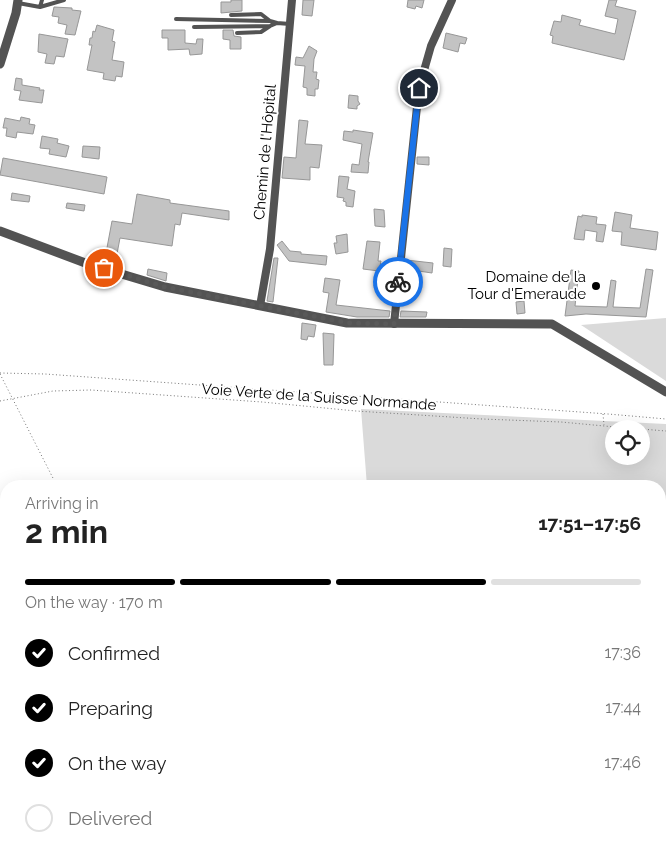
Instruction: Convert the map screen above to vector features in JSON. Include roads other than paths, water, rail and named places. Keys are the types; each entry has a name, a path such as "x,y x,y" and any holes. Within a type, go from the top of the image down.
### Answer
{"street":[{"name":"Chemin de l'Hôpital","path":"260,306 270,249 292,0"},
{"path":"394,324 419,88 431,46 452,0"},
{"path":"0,64 18,1"},
{"path":"0,231 88,264 165,287 348,323 552,324 666,392"}],"lane":[{"path":"40,8 42,0"},
{"path":"18,1 40,8 64,0"},
{"path":"231,15 261,14 270,21"},
{"path":"176,19 270,21 290,24"},
{"path":"237,33 261,32 278,23"},
{"path":"194,27 270,26"}],"place":[{"name":"Domaine de la Tour d'Emeraude","path":"596,286"}]}
